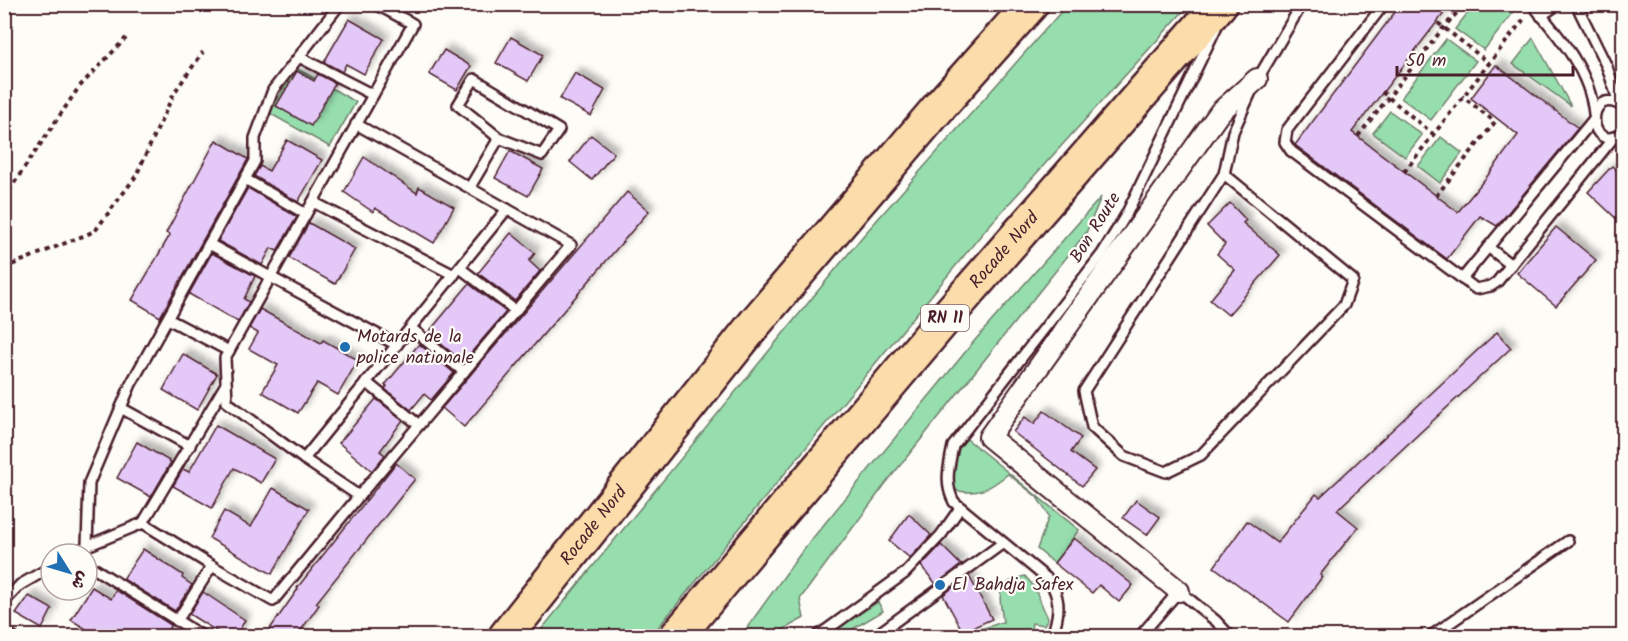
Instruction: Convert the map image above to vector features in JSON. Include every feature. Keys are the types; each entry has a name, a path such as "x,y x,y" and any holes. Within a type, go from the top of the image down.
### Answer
{"highway":[{"name":"Rocade Nord","path":"677,636 941,322 1220,4"},
{"name":"Rocade Nord","path":"506,636 756,322 939,107 1030,5"}],"street":[{"path":"1179,591 989,437 1220,112 1257,79"}],"lane":[{"path":"87,542 89,483 131,384 255,161 255,138 273,90 340,4"},
{"path":"359,496 227,402 225,358 413,24 376,4"},
{"name":"Bon Route","path":"960,508 954,502 948,486 953,446 1102,254 1131,204 1228,4"},
{"path":"1224,174 1353,280 1344,305 1209,447 1201,455 1166,472 1124,456 1092,428 1084,390 1224,174 1233,132 1257,79 1302,4"},
{"path":"1384,4 1287,130 1285,142 1291,151 1476,289 1491,286 1497,282 1614,137 1623,132"},
{"path":"1541,16 1558,4"},
{"path":"1576,4 1607,67 1622,106"},
{"path":"1533,6 1586,79 1593,102 1594,126 1602,135 1614,137"},
{"path":"299,57 373,95"},
{"path":"474,79 559,130 542,155 499,138 458,105 474,79"},
{"path":"1462,279 1594,117 1597,109 1605,103 1616,103 1622,106"},
{"path":"143,523 273,601 571,245 356,124"},
{"path":"470,187 499,138"},
{"path":"245,179 306,214"},
{"path":"313,202 457,271 516,311"},
{"path":"304,459 507,209"},
{"path":"209,244 397,345"},
{"path":"1488,247 1511,265"},
{"path":"168,319 229,351"},
{"path":"411,328 464,372"},
{"path":"366,382 419,426"},
{"path":"97,542 143,523 226,384"},
{"path":"121,408 190,446"},
{"path":"818,636 905,573 941,535 960,508 1050,581 1055,590 1059,609 1055,626"},
{"path":"1431,636 1568,541"},
{"path":"875,636 1003,543"},
{"path":"177,621 212,566"},
{"path":"99,572 202,636"},
{"path":"4,602 20,585 39,574"},
{"path":"1140,636 1179,591 1216,621 1230,636"},
{"path":"4,632 12,636"}],"path":[{"path":"1358,136 1443,27 1465,4"},
{"path":"1404,172 1533,6"},
{"path":"1438,22 1489,63"},
{"path":"4,198 79,87 126,38"},
{"path":"4,268 95,231 136,176 174,93 203,52"},
{"path":"1382,92 1433,134"},
{"path":"1436,196 1495,122 1462,96"}],"green space":[{"path":"1067,5 1189,5 986,229 651,636 536,636 862,237"},
{"path":"1474,5 1502,5 1513,13 1484,50 1455,29"},
{"path":"1533,38 1571,106 1513,64"},
{"path":"1446,39 1476,61 1431,120 1401,98"},
{"path":"296,68 356,102 330,147 269,113"},
{"path":"1390,111 1422,135 1405,157 1373,133"},
{"path":"1441,137 1462,153 1440,183 1418,166"},
{"path":"1101,197 1086,233 886,483 800,599 804,618 772,636 741,636 803,550 976,339"},
{"path":"962,435 1079,530 1054,563 1037,549 1049,516 1037,497 1008,474 995,484 977,492 953,490 947,468 957,452"},
{"path":"1025,576 1036,591 1048,618 1044,625 1032,623 1030,636 958,636 1003,622 1000,598 1003,587"},
{"path":"878,602 883,611 841,636 823,636"}],"building":[{"path":"1401,4 1451,4 1352,132 1458,212 1518,135 1471,98 1496,65 1578,128 1497,226 1480,216 1447,259 1295,145"},
{"path":"349,19 384,39 364,74 346,64 342,72 324,62"},
{"path":"511,37 543,55 528,81 496,63"},
{"path":"444,50 471,66 457,90 429,74"},
{"path":"297,71 314,81 318,74 335,83 311,126 276,106"},
{"path":"575,73 605,90 591,116 560,99"},
{"path":"591,135 614,153 592,180 570,162"},
{"path":"216,140 248,159 160,317 132,300 170,235 166,233"},
{"path":"287,140 322,160 298,202 254,176 260,166 269,171"},
{"path":"510,151 543,169 528,196 495,178"},
{"path":"364,157 417,193 419,187 454,207 434,243 375,208 373,212 344,192"},
{"path":"1612,166 1623,176 1623,225 1588,192"},
{"path":"248,188 297,217 277,251 271,248 262,265 218,241"},
{"path":"627,192 649,211 464,427 442,408"},
{"path":"1230,203 1246,220 1243,223 1280,255 1228,315 1210,300 1235,270 1217,254 1225,244 1207,226"},
{"path":"309,223 355,249 335,284 289,258"},
{"path":"1556,227 1596,260 1556,306 1517,273"},
{"path":"511,233 535,253 529,261 540,271 515,301 478,273"},
{"path":"212,253 255,276 244,299 249,302 238,322 189,294"},
{"path":"469,284 506,312 463,362 428,333"},
{"path":"260,309 321,343 323,340 358,360 338,395 317,383 298,413 262,392 278,365 249,349 258,333 249,328"},
{"path":"1497,332 1511,348 1337,510 1358,527 1320,575 1322,577 1289,622 1214,567 1247,521 1277,543 1316,494 1320,497"},
{"path":"419,344 454,373 431,400 424,394 411,410 385,389 387,386 385,385"},
{"path":"183,354 217,374 197,410 163,390"},
{"path":"376,399 403,420 380,451 385,455 372,471 339,443"},
{"path":"1044,411 1081,438 1071,452 1095,470 1082,486 1013,432 1025,417 1034,424"},
{"path":"216,425 275,459 261,483 234,468 212,508 173,486 183,469 189,472"},
{"path":"137,442 171,462 151,497 117,478"},
{"path":"396,463 415,479 316,603 319,605 297,636 265,636 297,588"},
{"path":"273,488 309,509 272,574 209,538 224,511 251,527"},
{"path":"1136,500 1160,517 1147,535 1123,518"},
{"path":"909,514 931,535 910,558 889,541"},
{"path":"1074,538 1133,585 1119,602 1099,585 1092,593 1054,563"},
{"path":"941,545 961,565 936,584 921,566"},
{"path":"143,549 183,575 182,578 192,585 175,611 123,579"},
{"path":"969,576 992,619 963,632 943,595"},
{"path":"116,590 171,625 164,636 98,636 71,620 82,602 99,602 99,591 111,599"},
{"path":"203,592 245,620 236,636 224,636 189,614"},
{"path":"29,596 52,609 42,629 16,614"}],"place":[{"name":"Motards de la police nationale","path":"345,347"},
{"name":"El Bahdja Safex","path":"940,585"}]}
